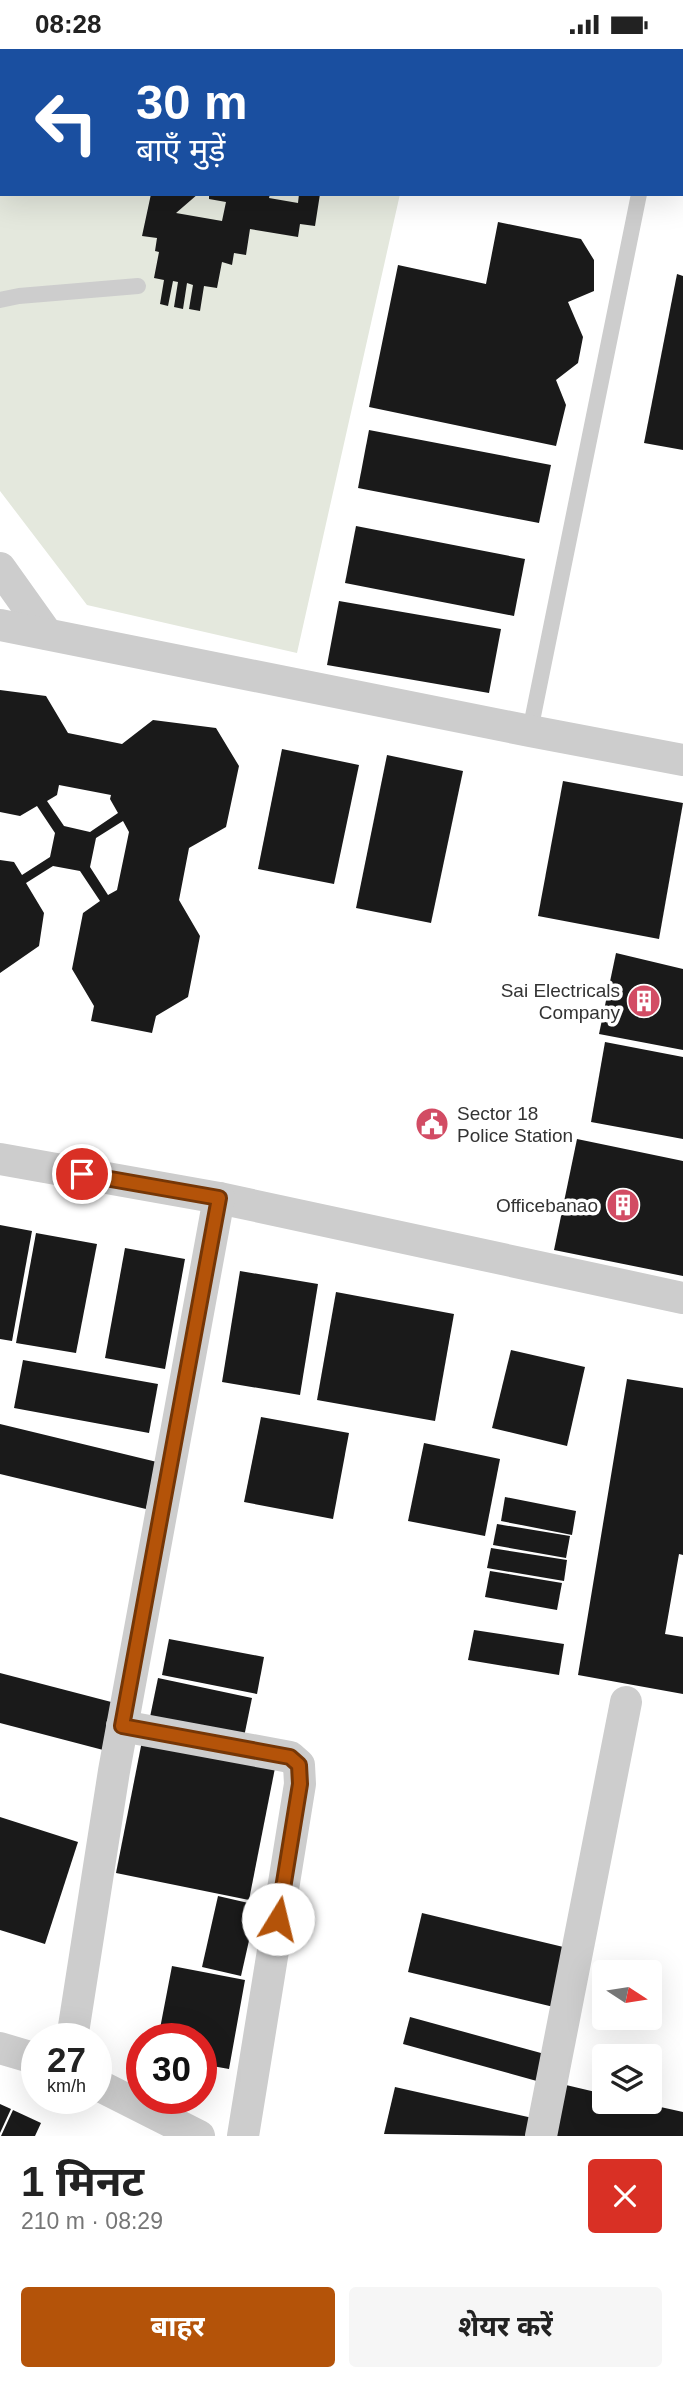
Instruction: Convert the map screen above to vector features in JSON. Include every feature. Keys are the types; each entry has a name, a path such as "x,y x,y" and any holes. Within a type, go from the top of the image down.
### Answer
{"street":[{"path":"0,568 47,634"},
{"path":"0,625 683,760"},
{"path":"0,1159 219,1198 683,1298"},
{"path":"75,2023 122,1726 219,1198"},
{"path":"541,2136 626,1702"},
{"path":"122,1726 290,1757 299,1765 300,1784 243,2136"},
{"path":"0,2048 21,2054"},
{"path":"112,2092 200,2136"}],"lane":[{"path":"530,731 639,196"},
{"path":"0,300 138,286"}],"shaded area":[{"path":"0,196 400,196 297,653 87,605 0,491"}],"building":[{"path":"151,196 196,196 176,213 222,221 226,202 209,199 209,196 270,196 298,203 299,196 320,196 315,226 300,224 298,237 250,229 246,255 234,253 232,265 222,262 217,288 204,286 200,311 189,309 193,285 187,283 183,309 174,307 178,282 173,281 168,306 160,304 164,280 154,278 159,252 155,251 157,238 142,236"},
{"path":"498,222 581,239 594,260 594,291 568,302 583,337 578,363 556,380 566,405 556,446 369,407 398,265 486,284"},
{"path":"677,274 683,276 683,450 644,443"},
{"path":"369,430 551,465 539,523 358,488"},
{"path":"356,526 525,559 514,616 345,583"},
{"path":"339,601 501,629 489,693 327,665"},
{"path":"0,690 46,696 68,733 122,744 153,720 216,728 239,766 226,827 189,848 179,900 200,936 188,997 156,1016 152,1033 91,1021 94,1006 72,969 83,913 100,901 80,871 53,866 26,883 44,913 39,946 0,973 0,860 14,862 22,875 50,857 55,833 37,806 20,816 0,812","holes":["59,785 111,795 110,799 118,813 90,832 64,826 47,801 57,795","123,821 129,832 117,890 108,895 90,867 96,838"]},
{"path":"282,749 359,765 334,884 258,869"},
{"path":"387,755 463,771 431,923 356,908"},
{"path":"563,781 683,803 659,939 538,916"},
{"name":"Sai Electricals Company","path":"616,953 683,969 683,1050 599,1034"},
{"path":"605,1042 683,1057 683,1139 591,1122"},
{"name":"Officebanao","path":"577,1139 683,1161 683,1276 554,1250"},
{"path":"0,1225 32,1231 12,1341 0,1339"},
{"path":"36,1233 97,1244 76,1353 16,1343"},
{"path":"125,1248 185,1259 165,1369 105,1358"},
{"path":"240,1271 318,1284 300,1395 222,1382"},
{"path":"336,1292 454,1314 435,1421 317,1400"},
{"path":"511,1350 585,1367 567,1446 492,1428"},
{"path":"23,1360 158,1384 149,1433 14,1408"},
{"path":"627,1379 683,1388 683,1555 679,1554 665,1634 683,1637 683,1694 578,1675"},
{"path":"261,1417 349,1433 333,1519 244,1502"},
{"path":"0,1424 157,1462 146,1509 0,1474"},
{"path":"424,1443 500,1459 485,1536 408,1521"},
{"path":"505,1497 576,1511 572,1535 501,1521"},
{"path":"497,1524 570,1536 566,1558 493,1545"},
{"path":"491,1548 567,1560 564,1581 487,1568"},
{"path":"490,1571 562,1583 557,1610 485,1597"},
{"path":"474,1630 564,1644 559,1675 468,1660"},
{"path":"169,1639 264,1657 257,1694 162,1675"},
{"path":"0,1673 119,1704 107,1751 0,1723"},
{"path":"158,1678 252,1698 244,1737 150,1717"},
{"path":"142,1741 275,1768 249,1900 116,1873"},
{"path":"0,1817 78,1842 45,1944 0,1930"},
{"path":"218,1896 257,1905 241,1976 202,1967"},
{"path":"422,1913 576,1950 562,2009 408,1972"},
{"path":"172,1966 245,1980 229,2069 217,2067 217,2023 161,2023"},
{"path":"410,2017 552,2056 544,2083 403,2044"},
{"path":"566,2085 592,2091 592,2114 662,2114 662,2107 683,2112 683,2136 554,2136"},
{"path":"395,2087 537,2119 533,2136 384,2134"},
{"path":"0,2104 11,2109 0,2133"},
{"path":"13,2110 41,2123 35,2136 1,2136"}],"place":[{"name":"Sai Electricals Company","path":"644,1001"},
{"name":"Sector 18 Police Station","path":"432,1124"},
{"name":"Officebanao","path":"623,1205"}],"route":[{"path":"82,1174 219,1198 122,1726 290,1757 299,1765 300,1784 278,1919"}]}
